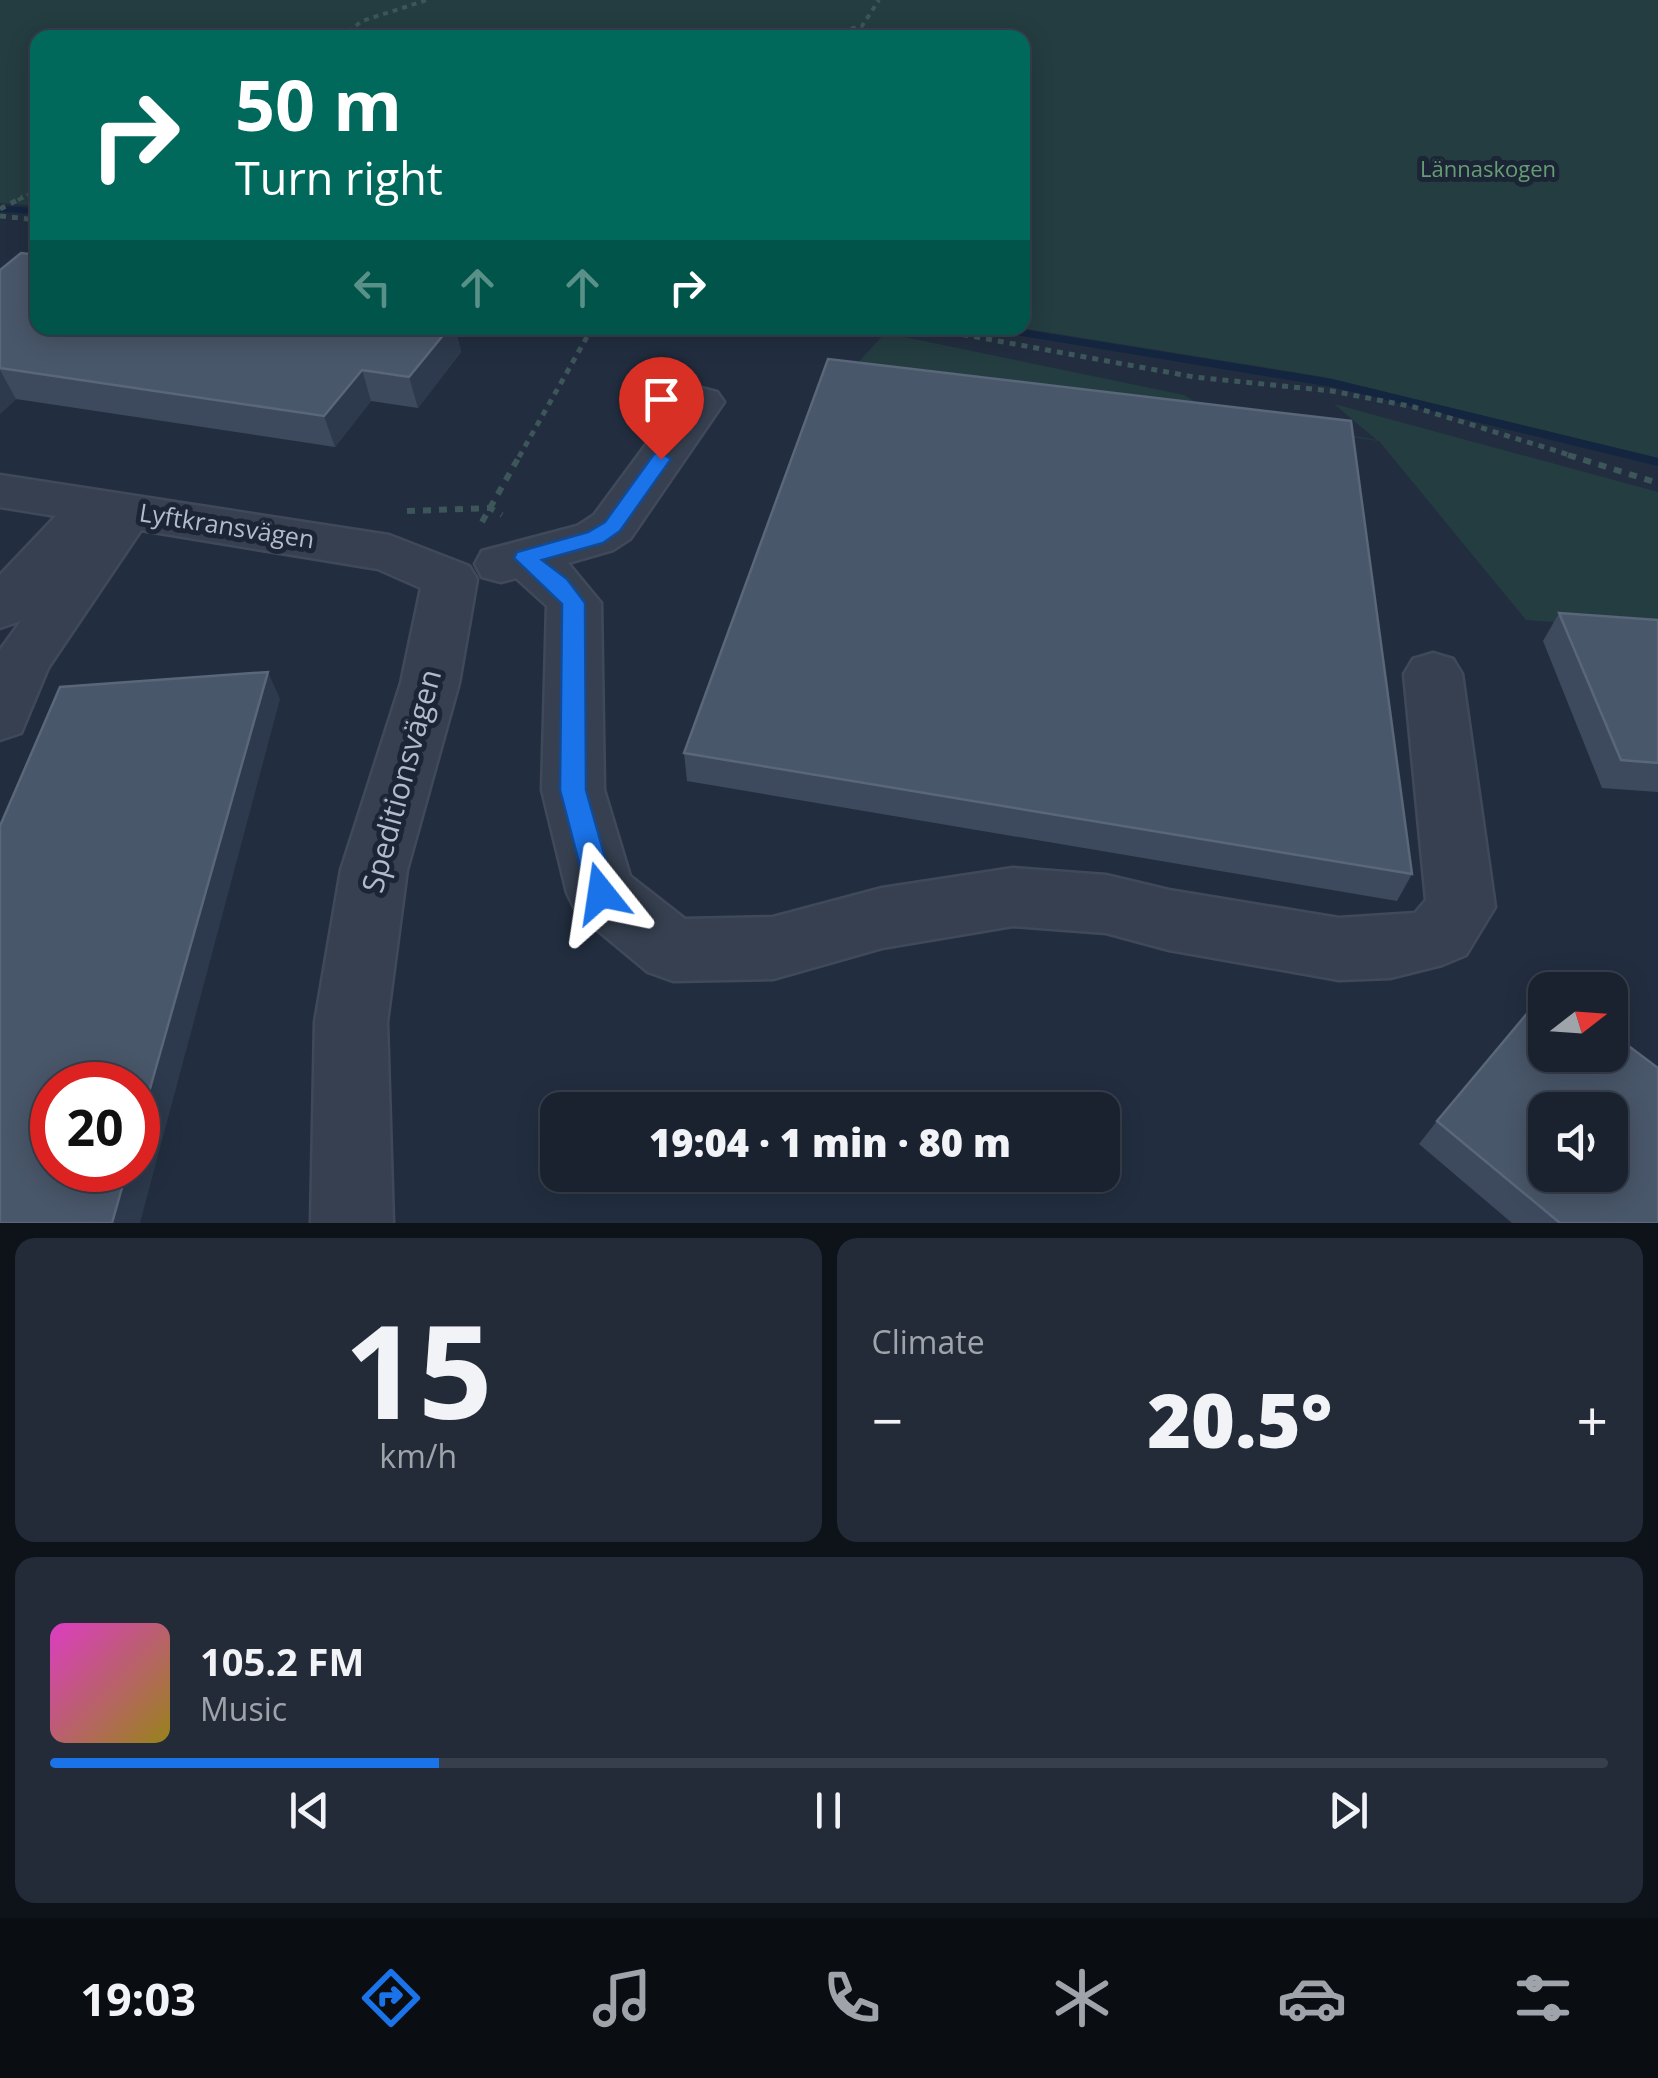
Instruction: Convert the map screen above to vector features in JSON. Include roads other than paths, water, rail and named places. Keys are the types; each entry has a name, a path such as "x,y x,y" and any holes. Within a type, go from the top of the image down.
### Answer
{"street":[{"path":"450,579 595,538 612,526 701,402"},
{"name":"Lyftkransvägen","path":"0,491 389,552 450,579"},
{"path":"0,609 111,508"},
{"path":"0,717 22,662 111,508"},
{"path":"524,558 559,584 574,603 573,790 601,893 673,950 772,948 882,918 1012,898 1106,904 1169,920 1340,948 1418,943 1442,932 1461,907 1433,674"},
{"name":"Speditionsvägen","path":"352,1223 350,1022 374,870 430,684 450,579"}],"waterway":[{"path":"0,209 30,211"},
{"path":"1030,333 1332,383 1658,462"}],"park label":[{"name":"Lännaskogen","path":"1488,169"}]}
